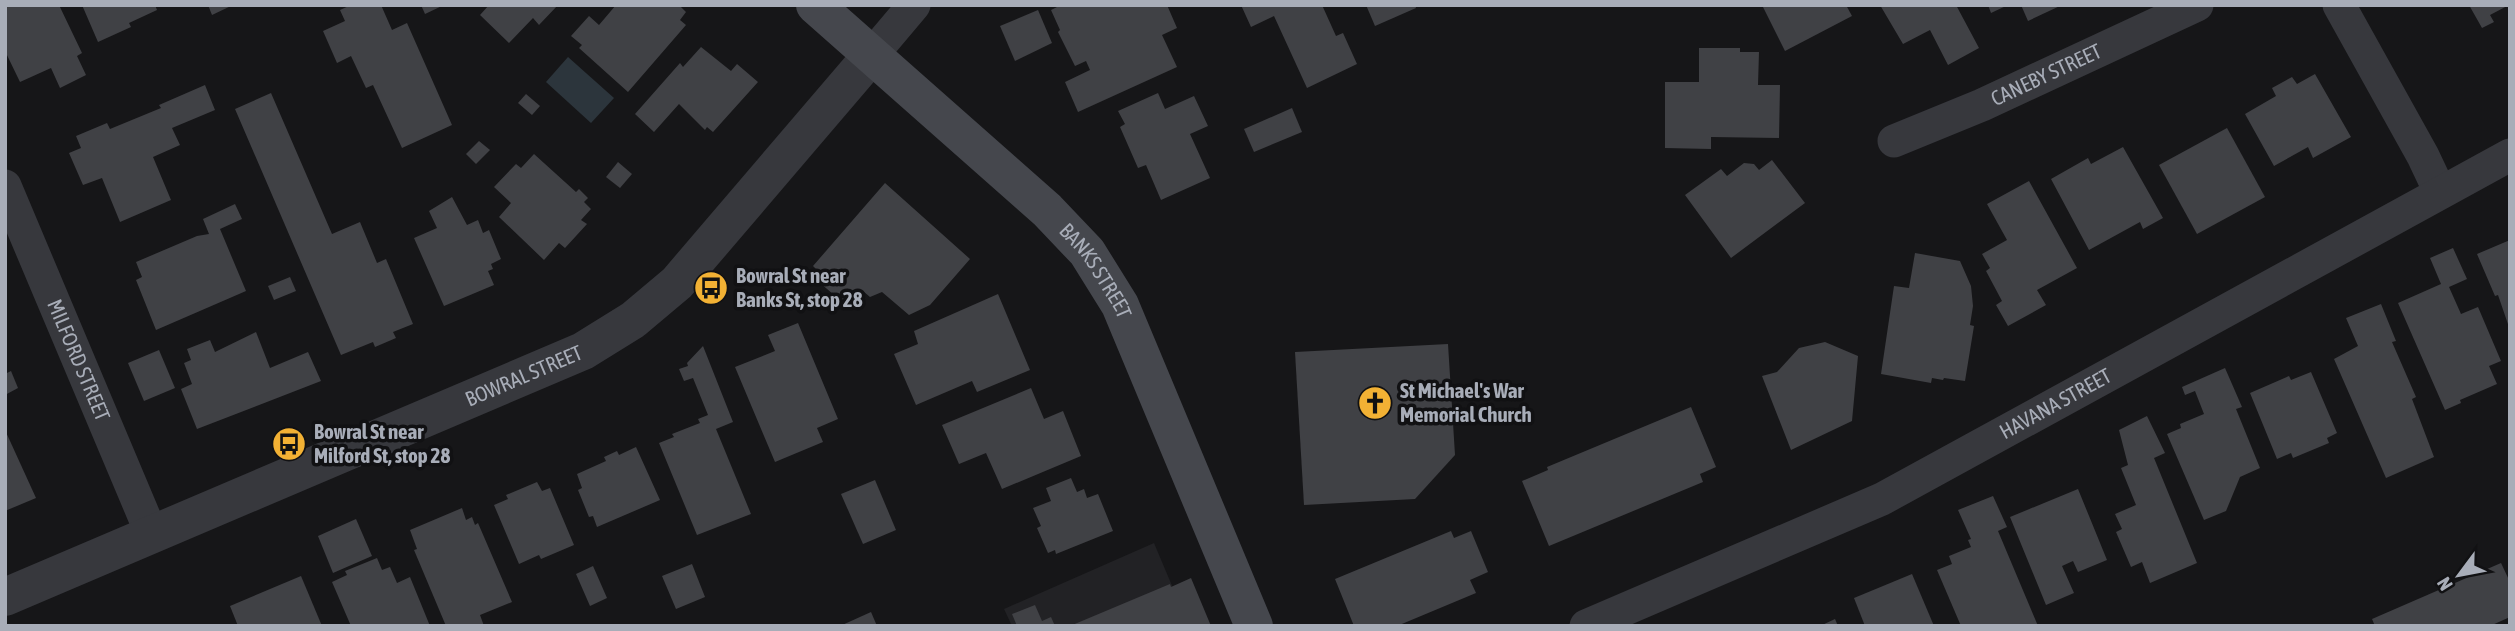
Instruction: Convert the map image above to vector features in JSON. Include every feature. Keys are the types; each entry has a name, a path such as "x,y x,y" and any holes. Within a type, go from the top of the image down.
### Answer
{"main road":[{"name":"BANKS STREET","path":"815,5 1047,210 1087,252 1120,305 1254,626"}],"street":[{"path":"871,55 914,5"},
{"name":"CANEBY STREET","path":"1894,141 1982,105 2197,5"},
{"path":"2339,5 2423,156 2440,192"},
{"name":"BOWRAL STREET","path":"5,597 583,351 633,320 677,283 871,55"},
{"name":"HAVANA STREET","path":"1586,626 1882,499 2510,155"},
{"name":"MILFORD STREET","path":"5,186 152,535"}],"shaded area":[{"path":"568,57 614,98 591,123 546,82"},
{"path":"1154,543 1189,626 1012,626 1004,609"}],"building":[{"path":"5,5 59,5 82,53 77,56 86,75 60,88 51,68 20,82 5,51"},
{"path":"82,5 155,5 157,10 129,23 131,27 98,42"},
{"path":"208,5 233,5 212,15"},
{"path":"351,5 381,5 392,30 407,23 452,125 402,148 373,85 366,88 351,56 337,63 323,31 345,21 340,10"},
{"path":"421,5 444,5 425,14"},
{"path":"489,5 558,5 539,25 533,18 509,43 480,15"},
{"path":"616,5 679,5 686,12 680,20 686,25 628,92 579,48 582,45 571,36 589,16 599,25"},
{"path":"1061,5 1167,5 1177,28 1162,35 1177,67 1078,112 1065,82 1090,70 1086,61 1075,66 1058,32 1060,30 1051,10"},
{"path":"1241,5 1322,5 1336,36 1343,33 1357,64 1307,88 1274,16 1251,27"},
{"path":"1366,5 1415,5 1416,8 1375,26"},
{"path":"1762,5 1846,5 1852,16 1785,51"},
{"path":"1880,5 1956,5 1979,48 1948,65 1930,30 1903,44"},
{"path":"1988,5 2008,5 1991,13"},
{"path":"2021,5 2062,5 2028,21"},
{"path":"2469,5 2509,5 2490,15 2494,22 2482,28"},
{"path":"1038,10 1052,43 1015,61 1000,26"},
{"path":"701,47 731,71 737,64 758,82 713,132 707,127 705,130 679,104 654,132 635,114 680,63 683,67"},
{"path":"1699,48 1740,48 1740,52 1759,52 1758,85 1780,85 1779,138 1711,137 1711,149 1665,148 1665,82 1699,82"},
{"path":"2315,74 2351,137 2313,158 2308,147 2274,166 2245,114 2276,96 2272,88 2292,77 2297,84"},
{"path":"205,85 215,110 172,128 180,145 153,157 171,200 120,222 102,178 83,185 69,153 81,148 76,136 107,123 110,129 161,108 159,105"},
{"path":"271,93 332,234 360,222 377,263 386,259 413,324 393,332 396,338 375,347 373,342 341,355 235,109"},
{"path":"1158,93 1165,109 1194,96 1208,126 1190,134 1210,178 1161,200 1146,165 1138,168 1120,127 1125,124 1118,111"},
{"path":"526,94 540,106 532,115 518,103"},
{"path":"1292,108 1302,132 1254,152 1244,129"},
{"path":"2227,128 2265,197 2197,234 2159,165"},
{"path":"479,141 490,150 476,164 466,154"},
{"path":"2123,147 2163,218 2143,229 2140,222 2089,250 2051,179 2088,158 2091,164"},
{"path":"534,154 576,192 579,189 588,198 584,202 591,209 581,220 587,224 565,248 559,243 544,260 499,217 511,203 494,187 516,164 521,168"},
{"path":"1772,160 1805,203 1731,258 1685,195 1721,169 1727,176 1744,163 1754,164 1759,170"},
{"path":"618,162 632,174 620,188 606,177"},
{"path":"2029,181 2077,268 2037,290 2046,305 2008,326 1996,305 2002,301 1986,271 1990,268 1982,254 2007,240 1987,204"},
{"path":"885,183 970,259 930,305 909,315 882,292 870,297 863,291 848,307 812,276 817,270 813,266"},
{"path":"452,197 467,225 478,220 483,233 489,230 501,259 491,264 493,269 488,271 494,285 444,306 414,238 437,228 429,211"},
{"path":"235,204 242,219 220,229 246,291 156,330 136,280 142,277 136,262 197,236 209,234 203,219"},
{"path":"2510,240 2510,330 2498,295 2495,296 2477,254"},
{"path":"2453,248 2467,279 2449,287 2461,314 2478,307 2501,361 2489,366 2497,384 2460,400 2461,403 2445,410 2398,303 2441,284 2430,258"},
{"path":"1915,253 1960,261 1971,286 1973,306 1970,325 1974,326 1965,381 1932,378 1931,383 1881,374 1894,286 1909,288"},
{"path":"290,277 296,291 274,300 268,286"},
{"path":"998,294 1030,370 977,392 972,381 916,405 894,354 918,344 914,331"},
{"path":"2381,304 2396,341 2392,342 2416,397 2412,399 2434,457 2386,478 2334,359 2358,346 2346,318"},
{"path":"798,323 838,419 817,428 823,442 775,462 735,367 775,351 768,335"},
{"path":"256,332 270,368 308,352 321,381 197,429 181,389 192,384 184,363 191,360 187,349 210,340 215,352"},
{"path":"1825,342 1858,356 1852,421 1791,450 1762,376 1777,372 1799,348"},
{"name":"St Michael's War Memorial Church","path":"1448,344 1455,455 1415,499 1304,505 1295,352"},
{"path":"703,346 733,422 716,429 751,514 697,535 659,443 674,437 672,434 700,423 698,419 708,415 693,378 684,381 679,369 688,366 687,363"},
{"path":"159,350 175,388 144,401 128,363"},
{"path":"2225,368 2242,407 2236,409 2260,468 2240,477 2226,511 2204,520 2167,434 2181,428 2180,424 2204,414 2195,391 2185,395 2182,387"},
{"path":"11,371 18,388 5,395 5,374"},
{"path":"2311,372 2337,433 2327,438 2329,443 2293,458 2291,453 2277,459 2250,393 2289,376 2291,380"},
{"path":"1031,388 1044,419 1063,411 1081,456 1002,489 986,453 959,464 942,425"},
{"path":"1691,407 1716,467 1700,474 1703,482 1549,546 1522,481 1548,470 1547,467"},
{"path":"2147,416 2165,453 2154,458 2197,563 2150,583 2142,562 2131,567 2116,532 2122,529 2115,514 2136,505 2121,468 2128,465 2119,430"},
{"path":"5,430 36,498 5,511"},
{"path":"636,447 660,500 597,527 593,516 589,517 578,490 582,488 577,474 606,461 604,457 617,451 619,455"},
{"path":"1071,478 1077,492 1084,489 1087,498 1098,494 1113,531 1056,554 1055,550 1048,553 1037,528 1041,526 1033,508 1051,501 1046,488"},
{"path":"875,480 896,530 863,544 841,494"},
{"path":"537,482 542,491 550,488 574,545 541,559 539,555 519,564 494,505 508,499 506,495"},
{"path":"2078,489 2107,560 2078,572 2073,561 2062,566 2074,593 2046,605 2010,517"},
{"path":"1993,496 2007,527 1998,531 2038,626 1961,626 1937,570 1952,564 1949,556 1971,547 1968,540 1971,539 1958,510"},
{"path":"462,508 466,520 472,517 475,525 478,523 512,602 480,615 484,626 446,626 414,550 417,549 410,530"},
{"path":"356,519 372,556 333,573 318,536"},
{"path":"1451,531 1454,538 1471,531 1488,572 1470,580 1476,593 1397,626 1354,626 1335,579"},
{"path":"377,558 382,570 390,567 397,583 410,577 430,626 351,626 332,582 347,575 345,571"},
{"path":"2501,563 2510,582 2510,617 2490,626 2375,626 2372,619"},
{"path":"692,564 705,597 676,609 662,576"},
{"path":"593,566 607,598 590,606 576,574"},
{"path":"1912,574 1934,626 1865,626 1854,598"},
{"path":"301,576 322,626 238,626 230,606"},
{"path":"1191,578 1211,626 1070,626 1170,584 1171,587"},
{"path":"1035,605 1042,621 1051,617 1055,626 1017,626 1012,614"},
{"path":"871,612 877,626 840,626"},
{"path":"1835,619 1838,626 1820,626"}],"place":[{"name":"Bowral St near Banks St, stop 28","path":"711,288"},
{"name":"St Michael's War Memorial Church","path":"1375,403"},
{"name":"Bowral St near Milford St, stop 28","path":"289,444"}]}
